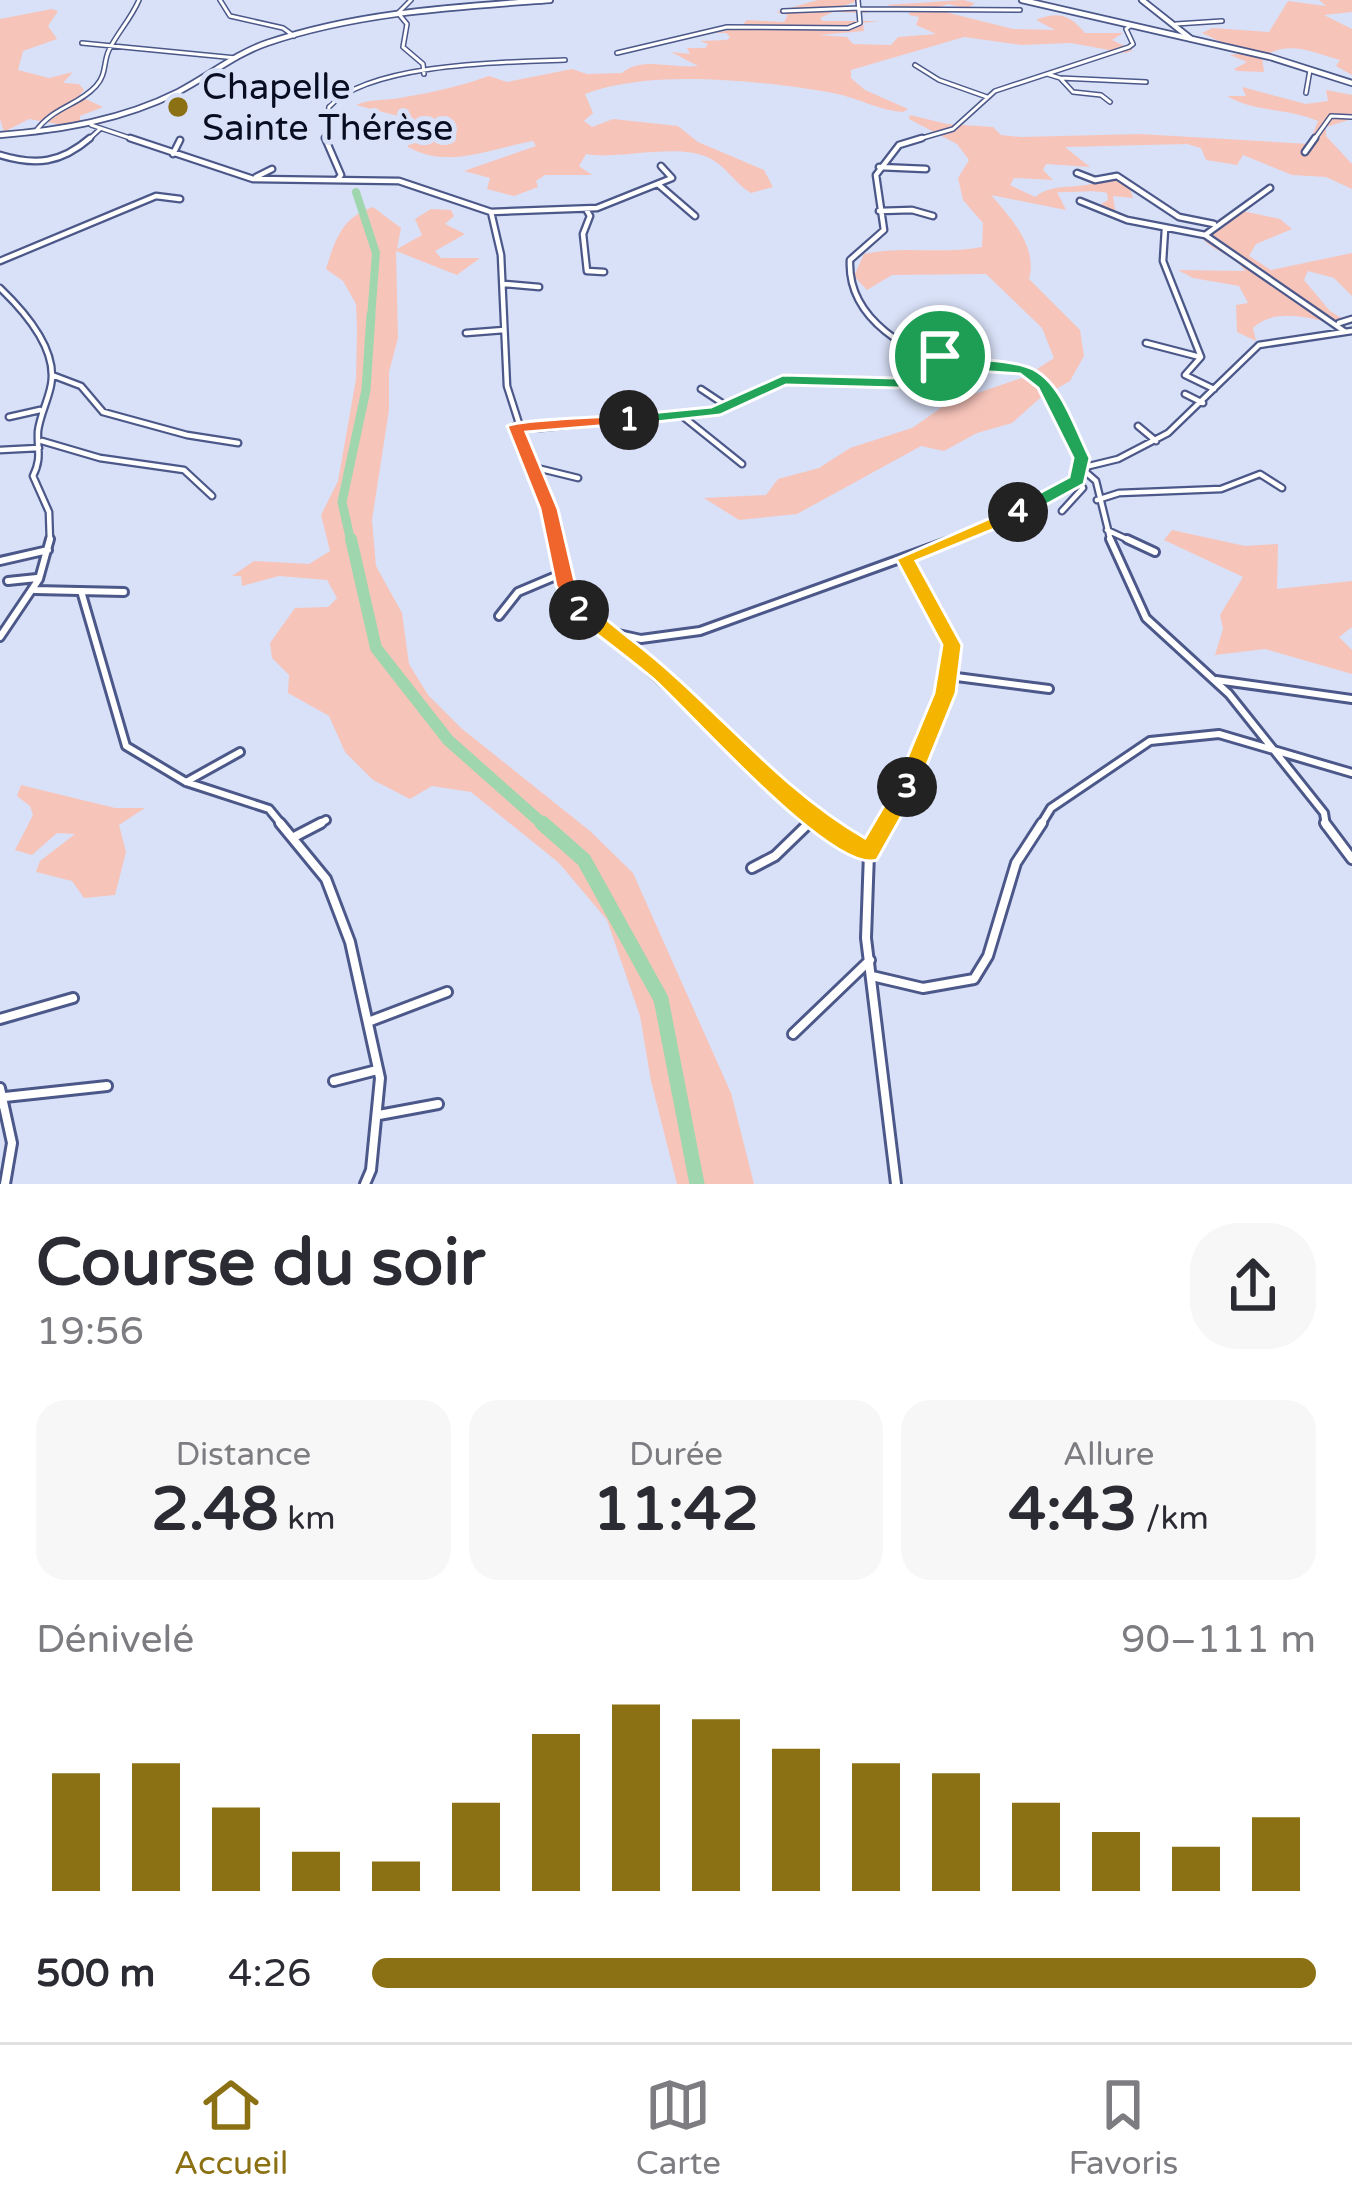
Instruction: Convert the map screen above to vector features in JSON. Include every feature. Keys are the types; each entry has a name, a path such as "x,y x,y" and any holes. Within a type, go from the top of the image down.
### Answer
{"main road":[{"path":"0,135 91,125 163,99 267,43 294,36 456,4 550,0"},
{"path":"1022,0 1190,38 1352,83"}],"street":[{"path":"35,132 49,113 95,88 112,44 126,29 139,0"},
{"path":"223,0 230,16 284,28 294,36"},
{"path":"411,0 399,15 407,24 403,47 423,64 424,74"},
{"path":"617,53 727,27 848,28 860,23 858,0"},
{"path":"1142,0 1190,38"},
{"path":"783,11 1020,10"},
{"path":"1176,24 1222,21"},
{"path":"1063,511 1083,488 1078,480 1082,458 1045,386 1024,370 958,365 877,326 855,294 848,266 883,232 874,186 879,167 904,142 953,130 987,97 1129,47 1126,28 1130,26"},
{"path":"82,43 236,58"},
{"path":"338,179 341,175 322,124 331,104 371,82 565,60"},
{"path":"915,65 939,80 987,97"},
{"path":"1306,93 1310,70"},
{"path":"1047,74 1146,82"},
{"path":"1060,78 1073,92 1101,95 1110,102"},
{"path":"1305,152 1331,116 1352,117"},
{"path":"91,125 253,179 294,186 338,179 408,182 491,212 586,209 673,177 661,166"},
{"path":"0,155 31,166 43,164 81,146 100,129"},
{"path":"173,154 180,140"},
{"path":"879,167 926,170"},
{"path":"253,179 272,169"},
{"path":"1077,173 1095,180 1114,176 1179,217 1214,224"},
{"path":"658,185 695,216"},
{"path":"1204,236 1214,224 1270,188"},
{"path":"0,262 156,196 180,199"},
{"path":"1080,201 1165,229 1204,236 1345,328"},
{"path":"586,209 590,216 583,234 587,272 604,272"},
{"path":"879,212 912,209 933,216"},
{"path":"491,212 500,239 506,383 515,426 552,520 563,573 581,613 662,674 757,770 814,818 869,853"},
{"path":"1165,229 1163,261 1201,357"},
{"path":"504,284 539,287"},
{"path":"0,288 42,343 53,382 40,410 37,434 42,461 33,476 49,512 48,550 35,590 0,637"},
{"path":"1081,468 1118,460 1156,441 1203,403 1259,344 1345,328 1352,319"},
{"path":"466,333 504,330"},
{"path":"1146,343 1201,357"},
{"path":"515,426 681,416 728,407 783,380 898,383 937,367 943,362 940,356"},
{"path":"1201,357 1182,378 1214,389"},
{"path":"50,374 81,386 103,412 202,440 238,442"},
{"path":"701,388 728,407"},
{"path":"1185,394 1203,403"},
{"path":"9,417 40,410"},
{"path":"681,416 742,464"},
{"path":"1138,426 1156,441"},
{"path":"0,449 41,445 184,470 212,496"},
{"path":"529,466 578,478"},
{"path":"1081,468 1096,482 1097,500 1120,572 1146,618 1239,706 1268,748 1298,778 1352,860"},
{"path":"1097,500 1119,493 1221,489 1260,474 1282,488"},
{"path":"611,635 644,640 684,635 905,559 1001,520 1078,480"},
{"path":"1107,530 1155,552"},
{"path":"0,561 48,550"},
{"path":"896,1184 870,960 869,853 907,787 949,676 950,640 905,559"},
{"path":"499,616 518,592 563,573"},
{"path":"8,581 37,578"},
{"path":"35,590 124,592"},
{"path":"81,591 126,746 186,782 268,809 326,879 337,903 376,1070 379,1115 365,1184"},
{"path":"949,676 1049,689"},
{"path":"1213,680 1352,699"},
{"path":"872,976 910,988 959,985 974,979 988,956 1016,863 1051,808 1150,741 1210,733 1352,773"},
{"path":"186,782 240,752"},
{"path":"752,868 775,856 814,818"},
{"path":"294,837 326,820"},
{"path":"793,1034 870,960"},
{"path":"368,1022 447,992"},
{"path":"0,1018 73,998"},
{"path":"334,1082 376,1070"},
{"path":"5,1184 12,1143 2,1096 46,1097 77,1087 107,1086"},
{"path":"379,1115 438,1104"}],"shaded area":[{"path":"818,0 861,0 836,8 870,13 833,12 820,18 823,21 880,21 863,23 864,31 819,35 847,37 853,44 891,45 898,37 936,34 916,25 919,17 909,15 910,10 886,5 963,0 975,3 967,9 948,4 933,9 1013,29 1055,30 1036,20 1063,16 1085,33 1123,33 1112,40 1133,50 964,37 851,70 851,78 865,90 908,109 903,112 833,93 708,79 642,81 585,94 593,113 584,121 592,127 613,119 678,126 698,142 764,170 773,187 751,193 703,155 670,151 586,154 579,166 592,175 545,175 536,181 538,187 514,196 487,189 490,178 464,171 536,146 533,141 454,157 423,154 408,147 407,132 413,120 356,105 438,91 489,76 507,82 572,69 587,74 622,73 648,64 698,66 671,52 690,54 687,48 708,44 700,41 727,40 726,33 714,33 739,28 747,20 784,22 788,15 776,12"},
{"path":"1319,0 1352,0 1352,12 1324,15 1352,29 1352,75 1336,66 1340,60 1291,48 1262,57 1264,72 1237,71 1234,69 1247,62 1230,55 1244,53 1202,33 1212,28 1269,32 1288,1 1326,6"},
{"path":"58,11 48,26 57,39 23,51 18,70 49,78 73,72 63,83 79,84 84,90 79,96 103,107 80,116 80,128 29,119 4,132 0,19"},
{"path":"1242,87 1306,104 1328,101 1326,90 1352,95 1352,119 1326,127 1326,136 1352,164 1352,189 1326,177 1292,175 1243,155 1237,165 1206,160 1201,148 1187,144 1065,147 1090,167 1046,164 1043,170 1053,180 1014,178 1010,185 1035,197 1053,189 1091,184 1108,175 1129,186 1133,198 1113,196 1116,215 1103,214 1100,205 1108,200 1107,193 1101,192 1057,192 1066,210 991,195 1026,244 1029,279 1080,330 1084,356 1070,381 1039,399 1012,423 977,433 944,451 921,446 797,514 739,520 704,498 766,495 778,479 819,468 850,448 912,428 948,403 1025,377 1054,358 1042,328 986,274 892,275 867,290 854,276 864,254 982,247 983,223 963,200 958,178 969,160 957,144 909,119 910,115 947,124 993,127 1001,135 1021,137 1140,134 1309,144 1318,121 1227,96 1246,96"},
{"path":"373,207 401,228 397,249 422,235 415,219 431,209 451,210 454,216 445,224 465,234 435,251 441,258 480,258 457,275 396,251 398,338 389,372 389,410 372,520 376,566 402,613 409,664 428,695 461,728 590,831 633,873 731,1093 754,1184 677,1184 640,1016 607,920 559,863 471,792 432,786 410,799 373,780 345,752 329,716 288,693 289,675 272,658 270,643 295,608 328,607 337,598 327,580 279,576 242,586 241,576 232,576 254,561 309,564 330,551 321,515 338,481 356,379 357,328 356,304 343,281 326,269 347,223"},
{"path":"1233,209 1280,219 1292,229 1256,244 1249,256 1271,270 1352,253 1352,296 1334,278 1308,271 1304,280 1330,311 1346,321 1339,325 1272,317 1253,328 1256,341 1237,332 1236,305 1248,303 1239,286 1193,278 1178,270 1245,271 1199,234 1218,230"},
{"path":"1172,530 1245,546 1278,544 1277,589 1352,581 1352,627 1339,637 1352,650 1352,674 1265,649 1215,655 1223,629 1220,615 1243,577 1164,540"},
{"path":"21,785 115,808 145,808 119,825 126,852 115,895 84,898 72,881 36,872 40,861 75,834 57,833 32,855 15,850 33,815 17,796"}],"waterway":[{"path":"356,192 376,253 371,318"},
{"path":"351,542 342,502 366,390 371,315"},
{"path":"351,539 376,648 448,740 545,826"},
{"path":"542,823 584,860 661,999 697,1184"}],"place":[{"name":"Chapelle Sainte Thérèse","path":"178,107"}],"route":[{"path":"940,356 958,365 1024,370 1045,386 1082,458 1081,468 1078,480 1017,513 905,559 950,640 949,676 907,787 869,853 829,829 757,770 662,674 581,613 569,594 549,509 515,426 540,428 714,411 783,380 898,383 937,367 943,362 940,356"}]}
